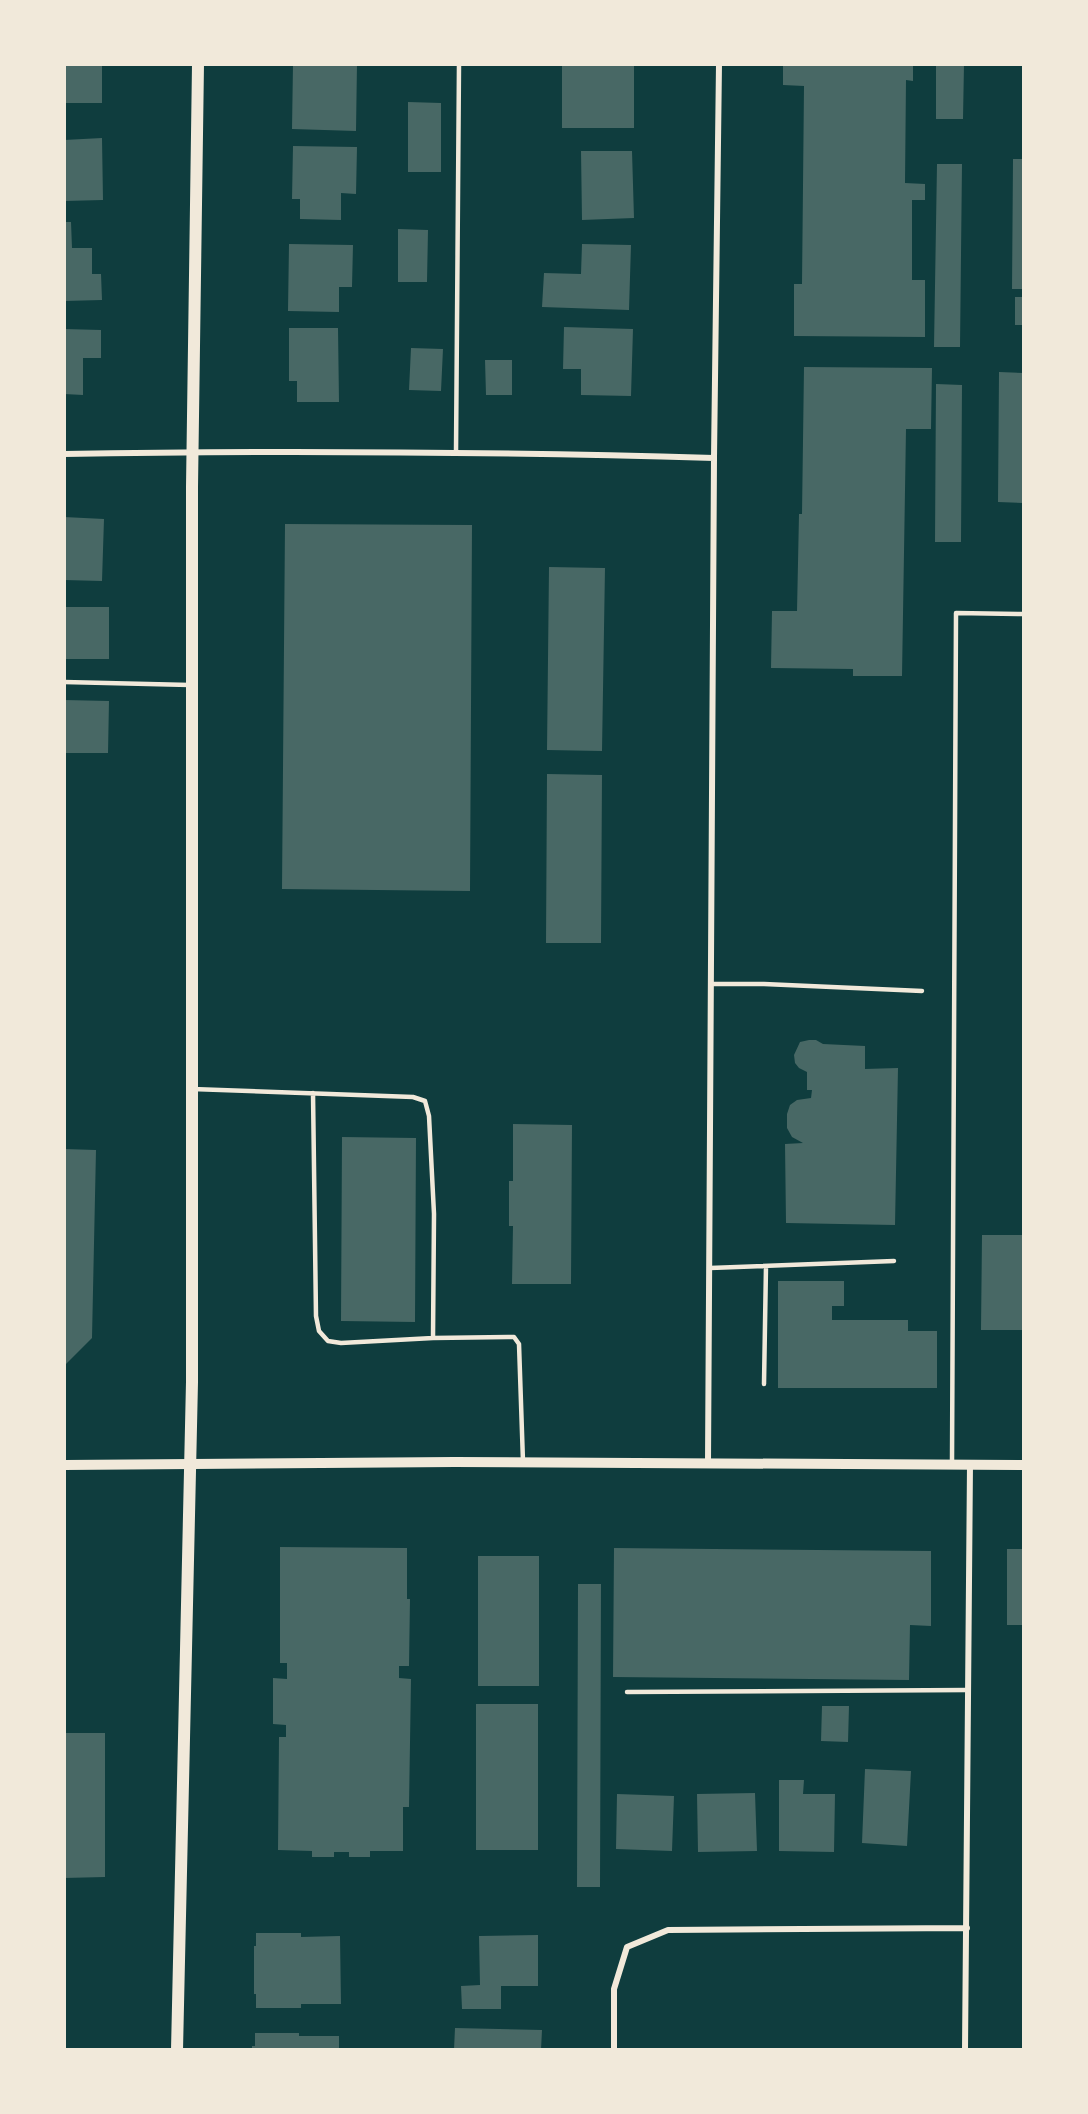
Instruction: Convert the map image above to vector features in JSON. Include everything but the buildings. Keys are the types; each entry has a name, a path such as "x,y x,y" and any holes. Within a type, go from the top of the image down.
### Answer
{"main road":[{"path":"177,2049 190,1464 193,452 198,64"}],"street":[{"path":"708,1463 714,458 719,64"},
{"path":"64,454 456,452 714,458"},
{"path":"64,1465 523,1462 1023,1465"},
{"path":"965,2049 970,1464"},
{"path":"614,2049 614,1989 627,1947 668,1930 967,1928"}],"lane":[{"path":"456,452 459,64"},
{"path":"952,1464 956,613 1023,614"},
{"path":"64,682 192,685"},
{"path":"711,984 922,991"},
{"path":"192,1089 413,1097 425,1101 429,1116 434,1214 433,1338"},
{"path":"313,1093 316,1316 319,1330 328,1341 341,1343 433,1338 514,1337 519,1344 523,1462"},
{"path":"710,1269 894,1261"},
{"path":"764,1384 766,1266"},
{"path":"627,1692 968,1690"}]}
